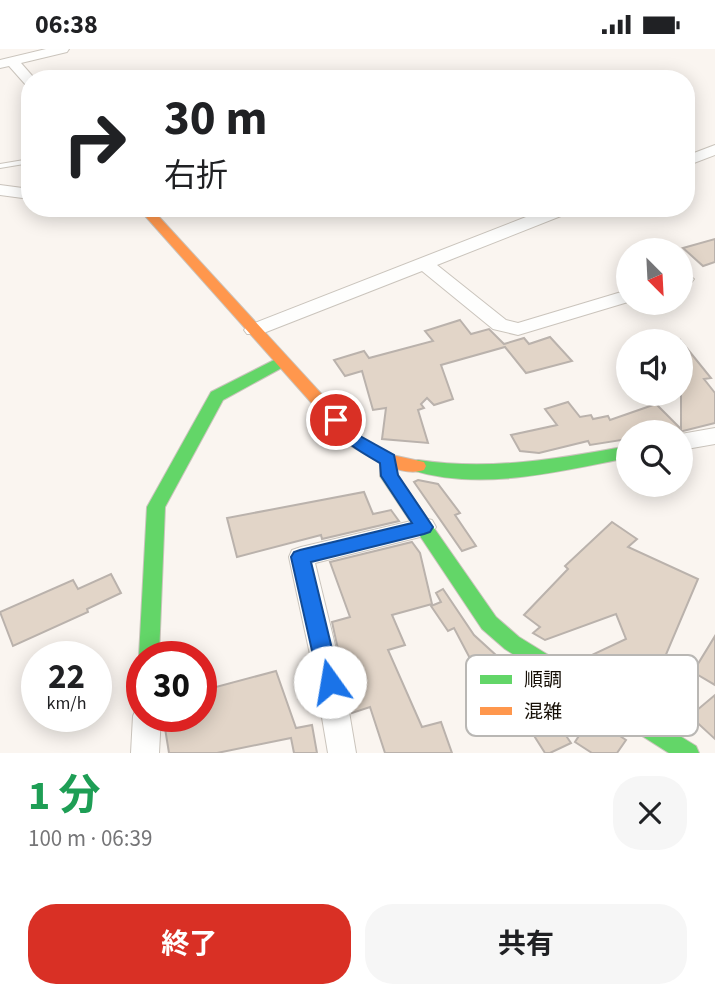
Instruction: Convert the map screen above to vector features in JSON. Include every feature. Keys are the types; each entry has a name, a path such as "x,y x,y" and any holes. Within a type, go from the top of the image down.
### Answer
{"street":[{"path":"6,63 62,49"},
{"path":"6,63 21,74"},
{"path":"695,157 715,149"},
{"path":"0,190 21,193"},
{"path":"152,217 354,440 388,460 454,473 525,471 616,454"},
{"path":"254,330 542,217"},
{"path":"424,263 500,325 518,329 616,300"},
{"path":"150,641 156,507 217,396 282,361"},
{"path":"693,440 715,436"},
{"path":"388,460 389,476 489,623 528,655"},
{"path":"342,753 330,682 300,557 424,527"},
{"path":"145,753 146,732"},
{"path":"648,743 688,753"}],"lane":[{"path":"0,166 21,162"}],"building":[{"path":"715,239 715,262 703,266 693,257 693,245"},
{"path":"460,320 471,334 489,329 504,344 524,338 529,344 550,337 572,361 526,373 505,347 441,365 453,399 434,405 427,398 421,404 424,408 418,410 428,443 382,439 386,408 373,410 362,371 345,376 334,360 364,351 369,358 433,341 425,331"},
{"path":"693,356 711,378 704,379 715,393 715,423 693,428 693,420 681,420 681,406 693,406"},
{"path":"568,402 580,417 591,415 593,419 608,416 610,420 650,406 658,406 672,420 616,420 616,441 590,445 588,441 539,453 520,451 511,435 557,425 545,409"},
{"path":"418,480 438,484 460,513 455,515 476,546 462,551 414,482"},
{"path":"364,492 373,514 391,510 399,521 322,539 321,535 237,557 227,518"},
{"path":"612,522 637,539 628,547 698,579 666,655 592,655 626,639 616,614 545,640 533,633 540,627 524,615 568,569 565,566"},
{"path":"412,542 420,553 432,604 392,615 405,645 388,650 422,727 441,722 452,753 385,753 370,707 352,713 332,622 350,617 330,562"},
{"path":"111,574 121,593 87,609 88,612 13,646 0,612 73,580 78,589"},
{"path":"443,589 474,635 496,655 468,655 454,628 448,631 431,606 441,602 436,593"},
{"path":"715,636 715,685 698,675 698,664"},
{"path":"276,671 296,728 312,725 317,753 294,753 291,738 217,753 169,753 166,732 217,732 217,687"},
{"path":"715,695 715,739 698,723 698,709"},
{"path":"534,736 566,736 571,743 550,753 545,753"},
{"path":"579,736 620,736 626,740 617,753 592,753 575,742"}],"traffic: fast":[{"path":"150,641 156,507 217,396 282,361"},
{"path":"418,466 498,472 616,454"},
{"path":"388,460 389,476 489,623 531,655"},
{"path":"661,736 688,753"}],"traffic: slow":[{"path":"152,217 354,440 388,460 418,466"}],"route":[{"path":"330,682 300,557 424,527 389,476 388,460 354,440 336,420"}]}
